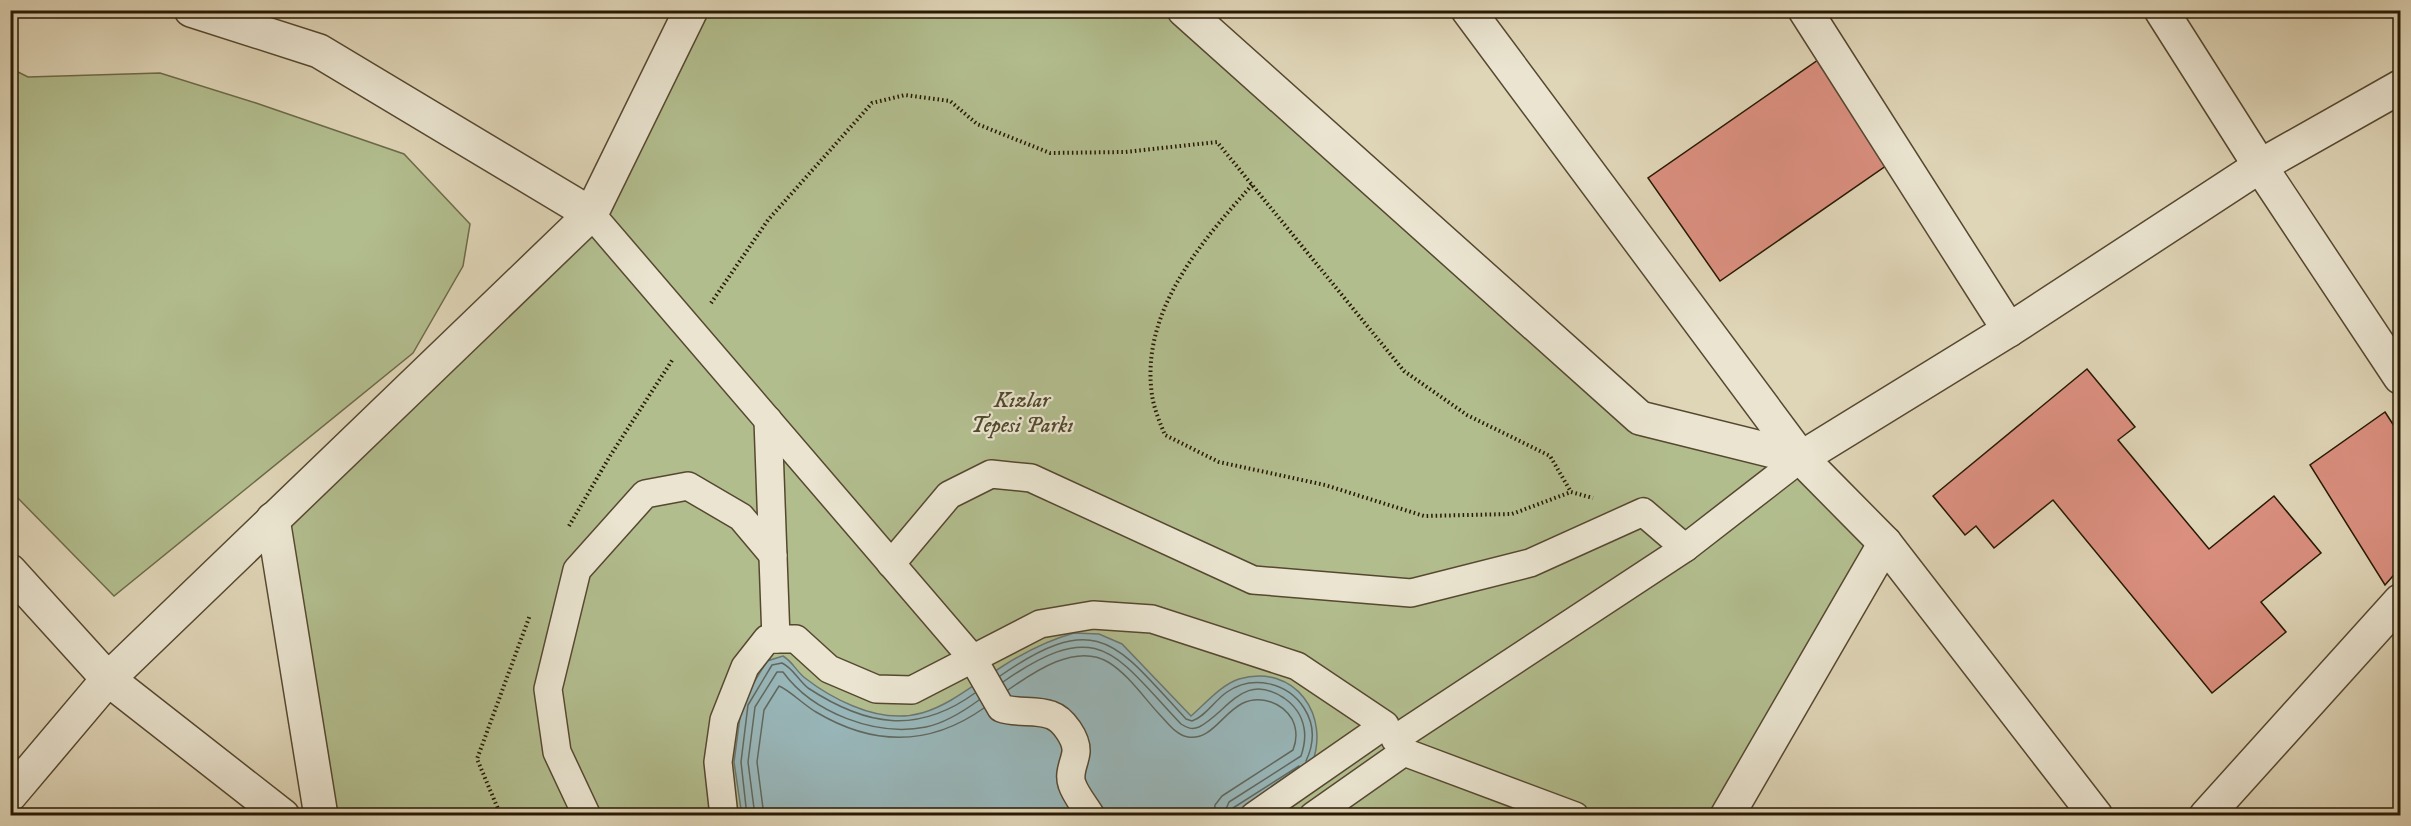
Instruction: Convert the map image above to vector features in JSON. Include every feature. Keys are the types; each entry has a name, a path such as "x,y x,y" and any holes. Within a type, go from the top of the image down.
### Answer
{"street":[{"path":"191,10 319,51 591,214 973,659 1001,708 1013,712 1053,715 1069,729 1077,749 1071,773 1072,784 1091,816"},
{"path":"10,795 108,678 591,214 691,10"},
{"path":"1184,10 1640,418 1801,458"},
{"path":"1468,10 1801,458 1885,543 2096,816"},
{"path":"1805,10 2009,330"},
{"path":"2161,10 2260,166 2400,377"},
{"path":"1254,816 1394,739 1684,548 1801,458 2009,330 2260,166 2400,87"},
{"path":"768,420 776,639"},
{"path":"891,564 949,495 991,474 1031,478 1252,580 1411,593 1530,563 1643,512 1684,548"},
{"path":"587,816 558,752 548,689 577,570 645,494 688,486 741,517 773,555"},
{"path":"273,519 321,816"},
{"path":"1727,816 1885,543"},
{"path":"10,571 108,678 283,816"},
{"path":"2206,816 2400,601"},
{"path":"724,816 718,762 724,720 745,667 767,639 796,639 829,669 876,689 912,690 1040,624 1093,615 1152,619 1227,641 1297,666 1394,739 1575,816"},
{"path":"1313,816 1394,739"}],"path":[{"path":"568,528 610,456 691,331 768,220 872,103 905,95 950,101 977,124 1050,153 1125,152 1217,142 1404,371 1467,415 1550,456 1571,492"},
{"path":"1252,184 1205,237 1176,283 1153,342 1152,396 1164,435 1219,462 1325,485 1424,516 1512,514 1571,492 1643,512"},
{"path":"501,816 477,759 530,614"}],"green space":[{"name":"Kızlar Tepesi Parkı","path":"1184,10 1640,418 1801,458 1885,543 1727,815 321,816 273,519 591,214 691,11"},
{"path":"10,68 28,77 160,73 256,103 404,154 470,224 463,266 413,353 114,596 11,491"}],"water":[{"path":"1074,633 1099,634 1122,644 1191,716 1220,690 1239,679 1259,676 1277,679 1292,686 1304,698 1312,712 1316,729 1316,747 1311,766 1232,815 742,816 734,762 742,702 767,661 783,656 805,678 834,697 877,714 897,716 934,709 1020,656"}],"building":[{"path":"1818,60 1890,163 1720,281 1648,178"},
{"path":"2087,369 2135,427 2118,440 2209,549 2274,496 2321,553 2261,602 2286,632 2212,693 2053,500 1994,548 1976,526 1965,535 1933,496"},
{"path":"2385,412 2400,435 2400,568 2385,585 2310,465"}]}
